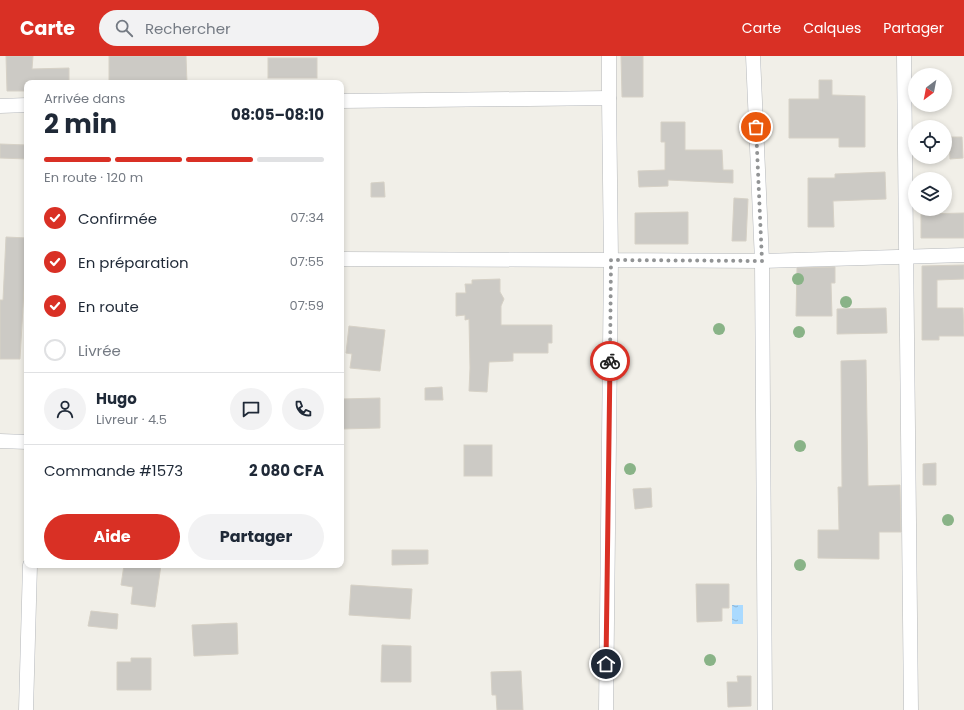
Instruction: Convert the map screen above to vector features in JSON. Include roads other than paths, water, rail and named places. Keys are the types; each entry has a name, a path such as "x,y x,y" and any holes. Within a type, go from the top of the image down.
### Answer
{"street":[{"path":"606,710 611,260 609,56"},
{"path":"753,56 762,261 765,710"},
{"path":"904,56 911,710"},
{"path":"344,101 609,98"},
{"path":"0,106 24,105"},
{"path":"344,260 762,261 964,255"},
{"path":"0,441 24,442"},
{"path":"26,710 30,568"}],"water":[{"path":"732,605 743,605 743,624 732,624"}]}
